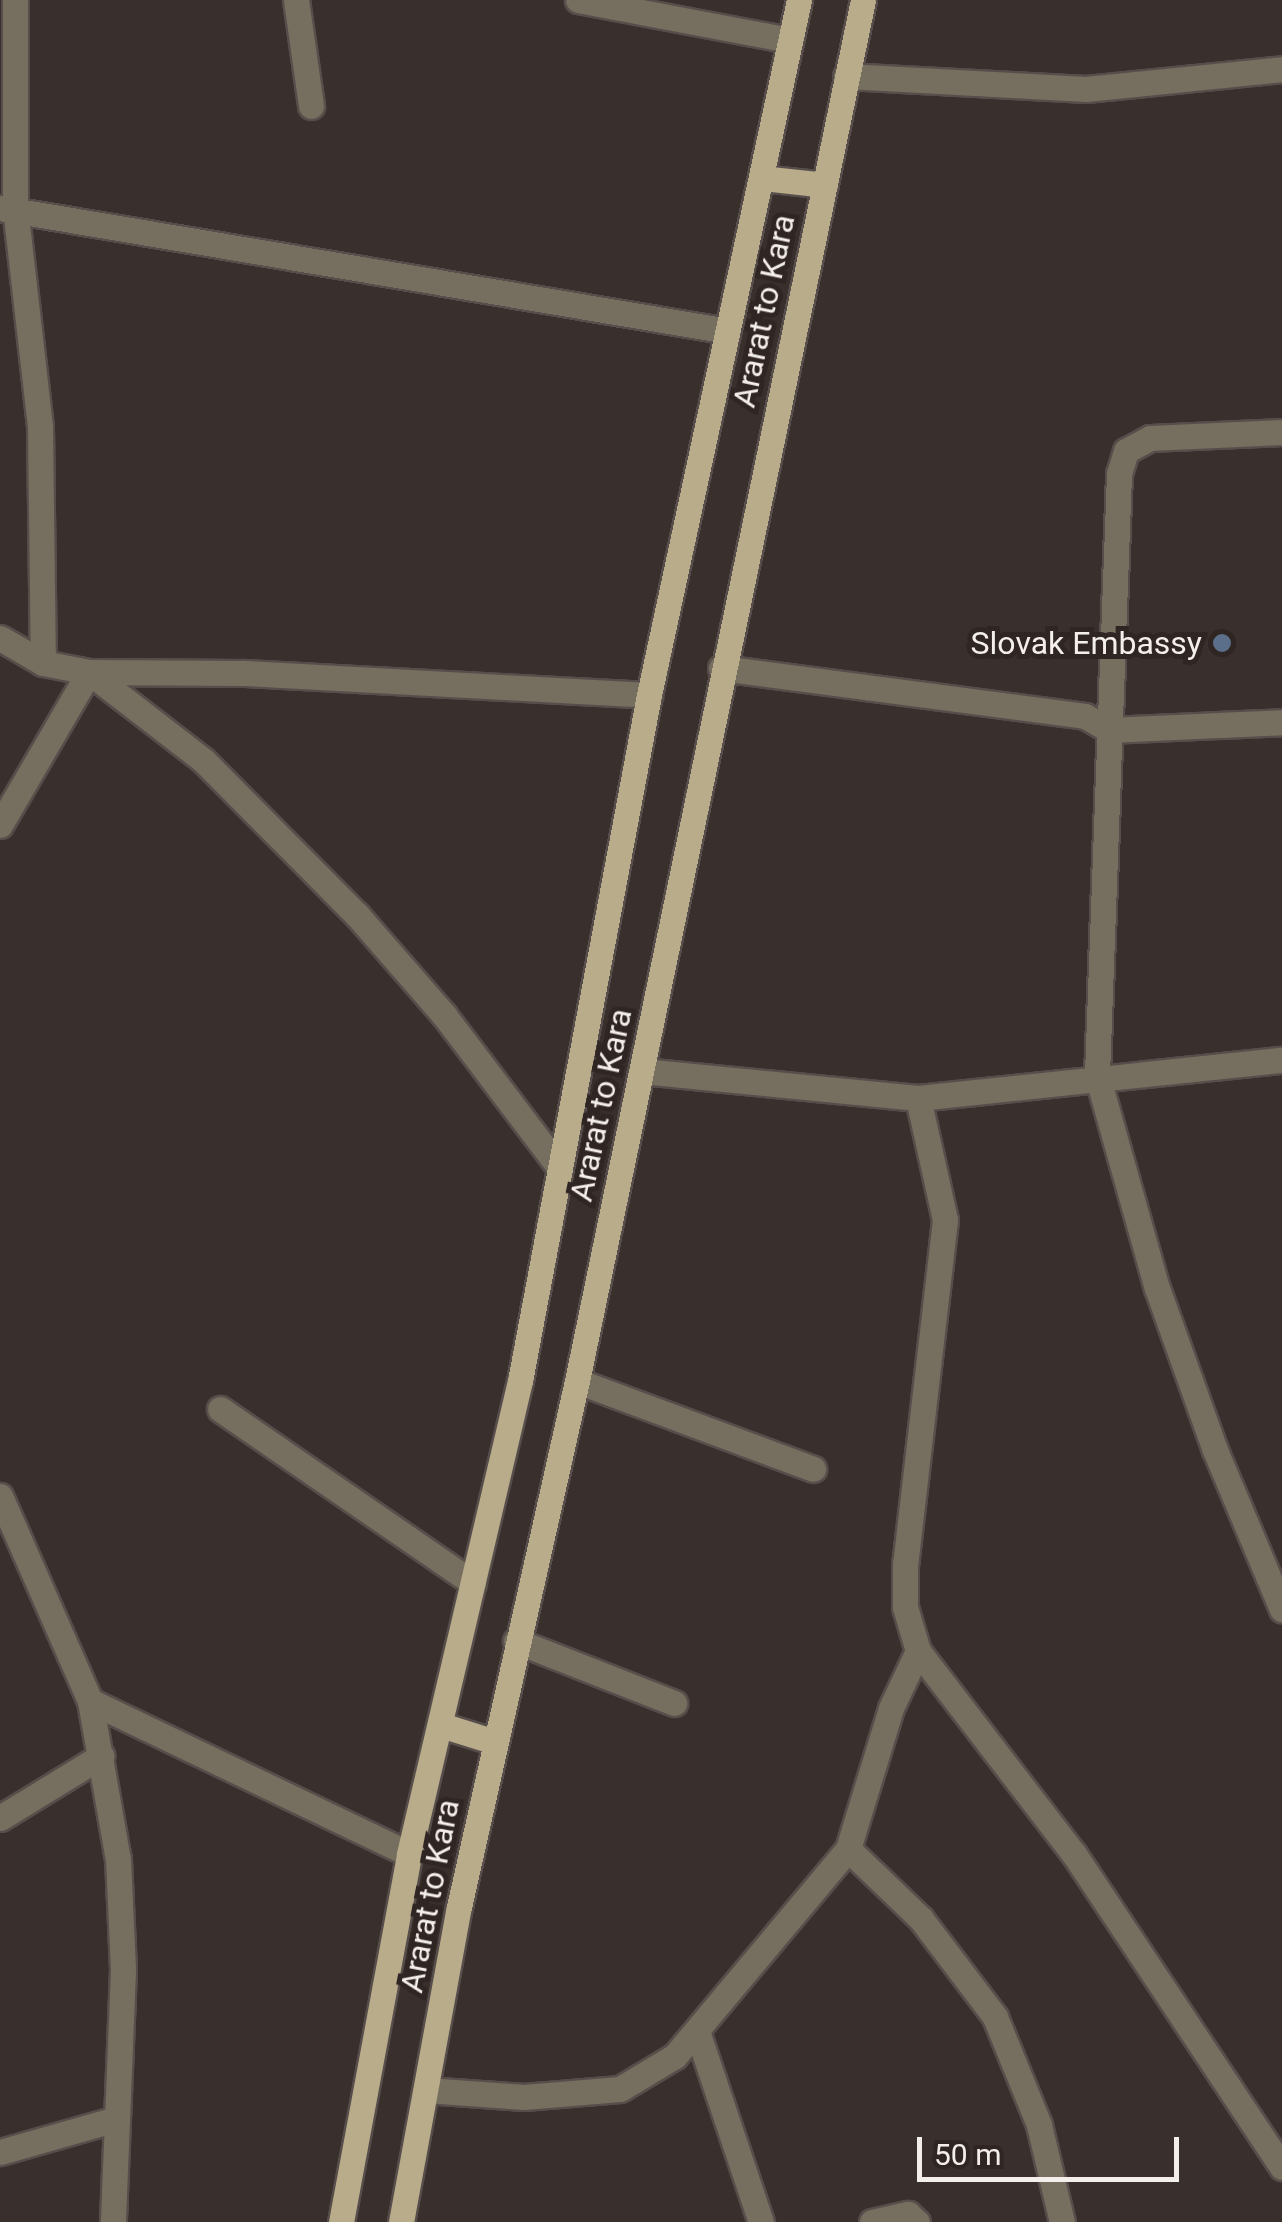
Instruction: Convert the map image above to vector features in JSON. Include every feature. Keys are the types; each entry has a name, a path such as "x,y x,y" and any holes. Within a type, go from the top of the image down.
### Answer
{"main road":[{"name":"Ararat to Kara","path":"341,2222 409,1854 473,1583 559,1168 649,695 799,0"},
{"name":"Ararat to Kara","path":"402,2222 516,1641 577,1381 720,668 864,0"},
{"path":"762,178 825,186"},
{"path":"441,1725 495,1742"}],"street":[{"path":"15,0 8,208 40,426 44,663"},
{"path":"296,0 310,106"},
{"path":"578,0 790,40"},
{"path":"846,76 1086,89 1282,70"},
{"path":"8,208 728,332"},
{"path":"1282,432 1150,438 1126,451 1119,474 1097,1075 1157,1288 1215,1450 1282,1609"},
{"path":"0,638 44,663 89,672 244,673 649,695"},
{"path":"720,668 1085,716 1109,730 1282,722"},
{"path":"0,825 89,672"},
{"path":"89,672 204,762 357,915 444,1015 559,1168"},
{"path":"642,1070 918,1098 1097,1075 1282,1060"},
{"path":"918,1098 946,1220 905,1564 905,1607 918,1651 1074,1854 1282,2167"},
{"path":"577,1381 813,1469"},
{"path":"220,1409 473,1583"},
{"path":"0,1496 90,1702 101,1756 121,1912 113,2222"},
{"path":"516,1641 674,1703"},
{"path":"426,2090 524,2097 620,2089 650,2076 698,2034 848,1849 891,1708 918,1651"},
{"path":"90,1702 409,1854"},
{"path":"0,1818 101,1756"},
{"path":"848,1849 921,1920 995,2017 1040,2125 1062,2222"},
{"path":"698,2034 761,2222"},
{"path":"0,2152 116,2120"},
{"path":"872,2222 908,2214 917,2222"}],"place":[{"name":"Slovak Embassy","path":"1222,643"}]}
